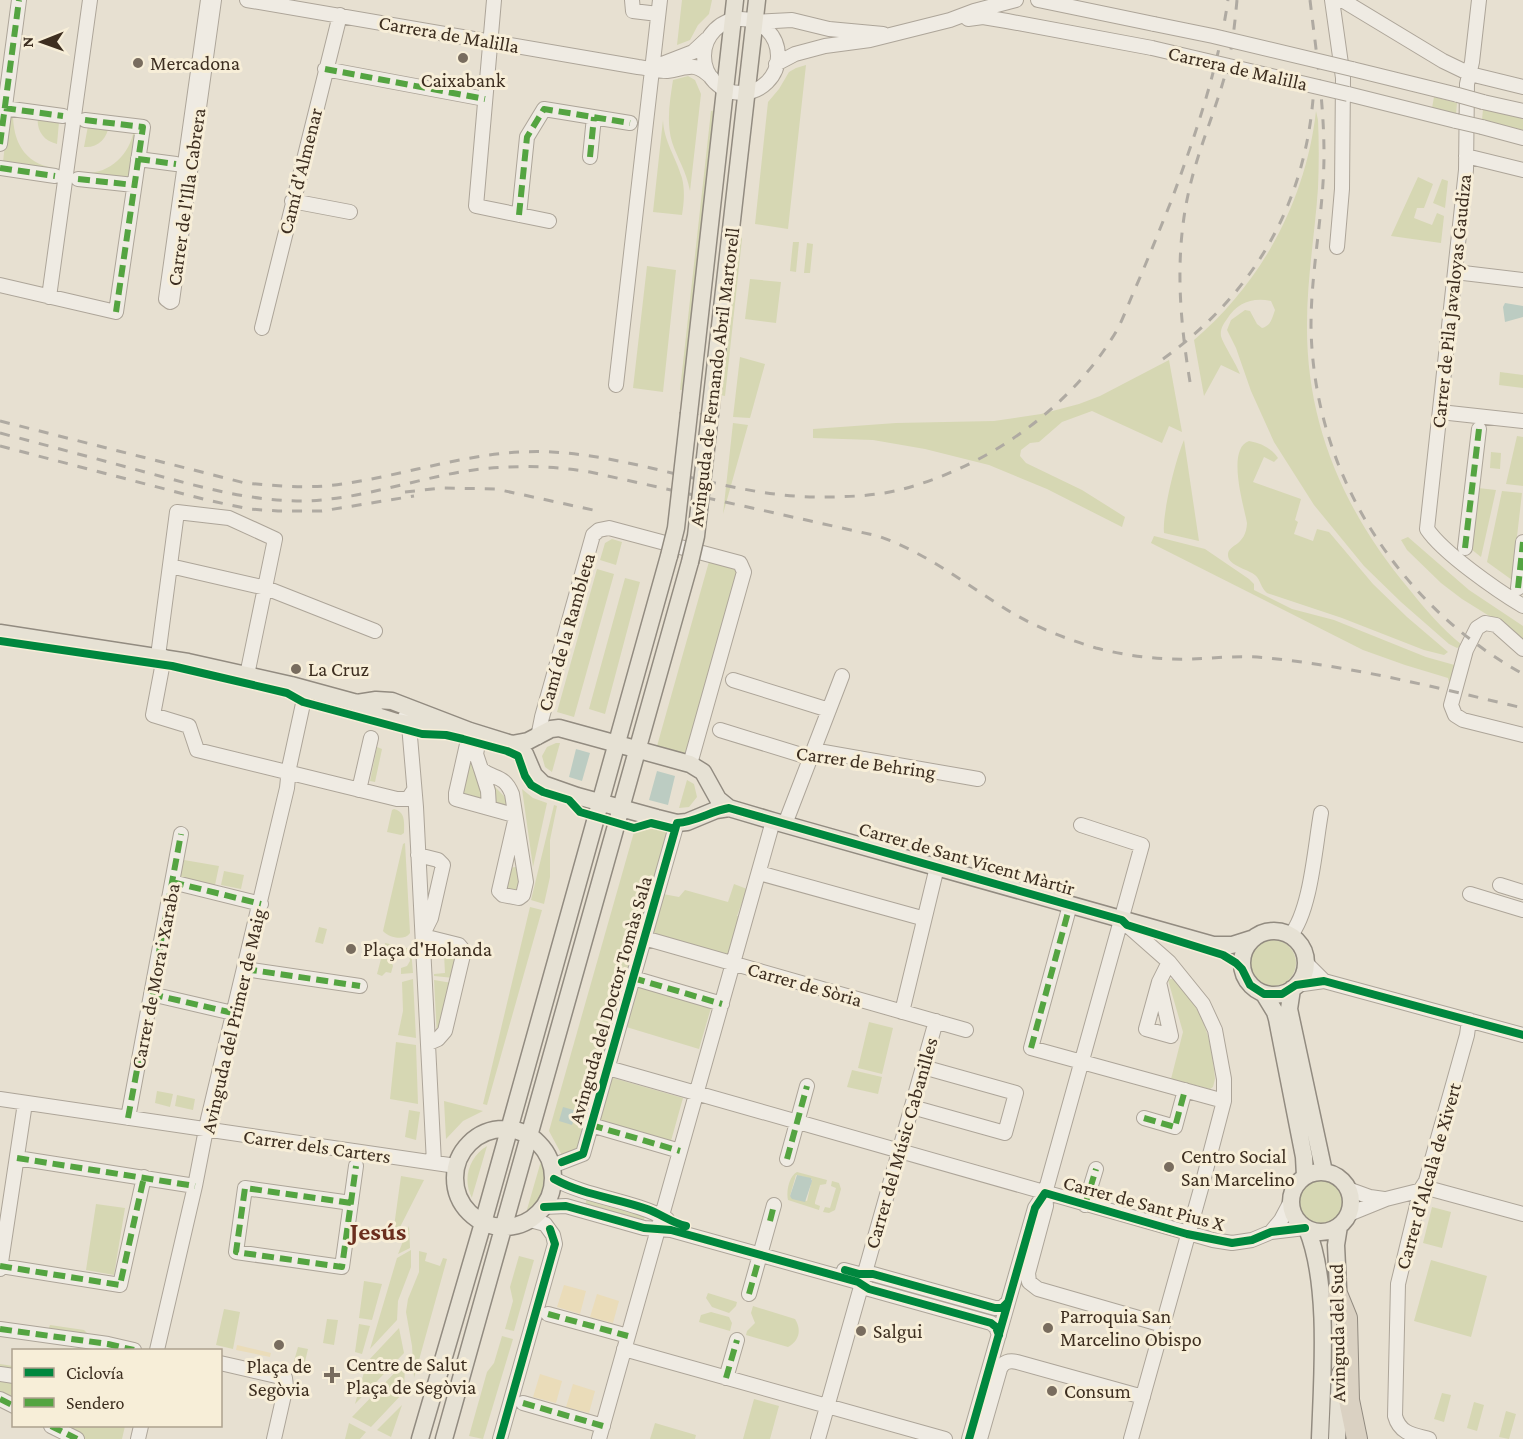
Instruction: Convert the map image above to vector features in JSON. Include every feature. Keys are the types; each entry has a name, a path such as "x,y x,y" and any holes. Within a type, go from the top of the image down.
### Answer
{"highway":[{"path":"1338,1296 1347,1318 1349,1400 1357,1439"}],"main road":[{"name":"Avinguda de Fernando Abril Martorell","path":"601,802 676,528 689,414 718,83 733,20 735,0"},
{"name":"Avinguda de Fernando Abril Martorell","path":"638,748 696,536 757,0"},
{"path":"0,633 161,656 357,703 447,730 475,733"},
{"path":"395,714 512,744 525,754 531,770 543,784 621,808 678,823 729,808"},
{"path":"512,744 559,728 638,748 696,768 718,799 729,808"},
{"path":"531,770 532,752 538,737"},
{"name":"Avinguda del Doctor Tomàs Sala","path":"444,1439 638,748"},
{"path":"678,823 704,807 707,801 696,768"},
{"path":"420,1439 601,802"},
{"name":"Carrer de Sant Vicent Màrtir","path":"729,808 1070,905 1222,955 1242,969"},
{"name":"Carrer de Sant Vicent Màrtir","path":"1124,923 1148,925 1213,945 1232,945 1254,938"},
{"path":"1264,994 1282,994 1294,987 1303,975 1305,962 1301,947 1290,936 1275,932 1264,933 1254,938 1244,952 1242,969 1250,985 1264,994 1270,1002 1277,1019 1304,1157 1305,1176"},
{"path":"1294,987 1289,1009 1324,1172"},
{"path":"509,1128 528,1135 542,1145 553,1173 551,1194 544,1207 521,1225 502,1228 483,1223 466,1210 458,1197 455,1187 456,1166 460,1155 474,1138 494,1129 509,1128"},
{"path":"1314,1172 1324,1172 1336,1176 1348,1189 1351,1202 1344,1220 1325,1232 1306,1229 1294,1217 1290,1203 1294,1187 1305,1176 1314,1172"},
{"name":"Avinguda del Sud","path":"1337,1439 1340,1356 1336,1245 1344,1220"},
{"name":"Avinguda del Sud","path":"1306,1229 1314,1247 1321,1302 1323,1374 1320,1439"}],"street":[{"path":"0,136 19,0"},
{"path":"49,297 90,0"},
{"name":"Carrer de l'Illa Cabrera","path":"208,0 166,299 170,302 172,301 214,0"},
{"name":"Carrera de Malilla","path":"247,0 652,69 666,71 684,66 698,67 718,83 736,92 748,92"},
{"path":"494,0 476,206 549,221"},
{"path":"616,385 659,7 633,11 632,0"},
{"name":"Carrera de Malilla","path":"950,20 1016,0"},
{"name":"Carrera de Malilla","path":"1038,0 1213,36 1523,111"},
{"path":"1332,0 1343,90 1342,189 1337,247"},
{"path":"1342,0 1443,61 1470,74 1523,87"},
{"name":"Carrer de Pila Javaloyas Gaudiza","path":"1479,0 1467,84 1466,156 1427,529 1471,570 1523,606"},
{"name":"Camí d'Almenar","path":"262,328 340,15"},
{"name":"Carrera de Malilla","path":"776,64 795,54 825,45 870,40 950,20 983,17 1152,48 1523,138"},
{"name":"Carrera de Malilla","path":"733,20 748,19 755,22 792,20 830,29 888,34"},
{"path":"652,69 693,52 718,27 733,20"},
{"path":"748,92 764,84 772,75 776,64 777,52 774,39 766,29 755,22"},
{"path":"710,36 706,44 704,59 718,83"},
{"path":"325,69 484,99"},
{"path":"4,108 63,116"},
{"path":"519,215 527,137 544,109 630,123"},
{"path":"590,157 594,117"},
{"path":"0,285 116,312 143,127 85,120"},
{"path":"1466,156 1523,170"},
{"path":"138,159 176,164"},
{"path":"0,168 55,176"},
{"path":"78,178 134,185"},
{"path":"292,201 350,212"},
{"path":"1455,272 1523,280"},
{"path":"1440,412 1523,421"},
{"path":"1465,548 1479,429"},
{"path":"247,675 275,538 229,519 177,512 153,715 189,726 197,750 404,799 408,799 414,790"},
{"name":"Camí de la Rambleta","path":"538,737 590,543 593,535 599,530 609,528 740,563 744,572 696,768"},
{"path":"1518,588 1523,542"},
{"path":"170,567 266,588 375,631"},
{"path":"1523,649 1496,625 1485,623 1478,628 1466,650 1451,705 1455,715 1463,720 1523,735"},
{"path":"523,1403 601,1432 759,873 779,822 811,758 842,676"},
{"path":"733,680 829,710"},
{"name":"Avinguda del Primer de Maig","path":"161,1349 233,1013 287,788 306,690"},
{"path":"395,714 414,790 434,1163"},
{"name":"Carrer de Behring","path":"720,730 811,758 818,751 978,779"},
{"path":"475,733 455,796 459,801 512,814 515,818 499,891 503,895 519,898 523,895 526,882 512,794 509,787 499,777 481,769"},
{"path":"475,733 476,754 488,790 489,808"},
{"path":"359,790 371,738"},
{"path":"1290,936 1296,929 1308,894 1321,813"},
{"name":"Avinguda del Doctor Tomàs Sala","path":"553,1173 583,1154 678,823"},
{"path":"969,1439 1035,1208 1045,1193 1124,923 1142,845 1081,825"},
{"name":"Carrer de Mora i Xaraba","path":"128,1118 182,834"},
{"path":"418,855 438,860 443,865 431,918 423,935"},
{"path":"902,1012 937,867"},
{"path":"759,873 918,917"},
{"path":"172,882 261,904"},
{"path":"1500,885 1523,892"},
{"path":"1470,894 1523,910"},
{"path":"1070,905 1031,1048 1224,1101"},
{"path":"1124,923 1169,962 1203,1004 1215,1030 1224,1079 1224,1101 1187,1234 1186,1247 1131,1439"},
{"path":"423,935 459,945 464,951 445,1031 438,1039 429,1043"},
{"name":"Carrer de Sòria","path":"644,938 966,1030"},
{"path":"1159,982 1169,962"},
{"path":"1305,962 1324,981"},
{"path":"245,969 360,986"},
{"path":"633,978 722,1004"},
{"path":"1294,987 1324,981 1523,1035"},
{"path":"152,994 233,1013"},
{"name":"Carrer d'Alcalà de Xivert","path":"1429,1439 1406,1433 1396,1420 1398,1284 1467,1035 1468,1020"},
{"name":"Carrer del Músic Cabanilles","path":"818,1439 936,1021"},
{"path":"912,1107 1005,1133 1014,1103 1016,1093 923,1067"},
{"name":"Carrer de Sant Pius X","path":"608,1068 1187,1234 1232,1243 1252,1240 1270,1232 1306,1229"},
{"path":"787,1159 807,1086"},
{"path":"1144,1118 1175,1127 1185,1090"},
{"name":"Carrer dels Carters","path":"0,1099 456,1166"},
{"path":"25,1103 17,1158 6,1182 0,1268 120,1285 144,1177"},
{"path":"591,1125 680,1151"},
{"path":"17,1158 195,1186"},
{"path":"351,1203 245,1188 236,1252 342,1267 351,1203 356,1166"},
{"path":"1085,1205 1096,1168"},
{"path":"553,1173 581,1191 649,1209 660,1223 671,1230 761,1251 863,1279 873,1274 995,1308 1002,1308 1008,1302"},
{"path":"1344,1220 1386,1199 1426,1187 1523,1215"},
{"path":"1348,1189 1370,1197 1386,1199"},
{"path":"576,1209 574,1198 581,1191"},
{"path":"1045,1193 1046,1206 1028,1273 1029,1282 1038,1289 1163,1325"},
{"path":"1270,1232 1281,1220 1290,1203"},
{"path":"749,1294 774,1205"},
{"path":"544,1207 566,1206 644,1228 660,1223"},
{"path":"500,1439 555,1244 553,1235 545,1224 530,1220"},
{"path":"863,1279 869,1289 991,1323 996,1327 999,1335"},
{"path":"548,1314 726,1378 945,1439"},
{"path":"0,1329 130,1349"},
{"path":"726,1378 737,1340"},
{"path":"980,1439 1000,1369 1005,1363 1017,1362 1143,1397"},
{"path":"222,1363 282,1377 287,1381 274,1439"},
{"path":"55,1427 78,1439"}],"green space":[{"path":"682,0 712,0 709,14 698,25 690,40 677,45"},
{"path":"806,65 788,229 755,224 768,102 789,72"},
{"path":"688,76 695,80 701,94 690,191 672,142 669,119 673,80"},
{"path":"1434,97 1457,103 1456,114 1432,108"},
{"path":"1483,109 1523,118 1523,130 1482,120"},
{"path":"716,110 684,390 680,390 711,111"},
{"path":"1316,111 1319,137 1318,188 1307,324 1308,361 1322,432 1348,498 1366,530 1386,560 1421,604 1462,645 1457,648 1449,644 1401,602 1364,566 1314,505 1274,442 1227,330 1231,320 1245,310 1250,311 1262,328 1267,325 1275,310 1271,301 1246,302 1231,313 1221,329 1221,336 1240,374 1221,365 1204,396 1194,340 1240,292 1260,266 1277,237 1302,176 1311,144"},
{"path":"13,114 15,133 22,149 35,161 53,168 50,171 3,162 8,117"},
{"path":"38,116 59,122 57,144 44,138 38,126"},
{"path":"663,120 668,142 683,183 682,215 653,212"},
{"path":"109,125 101,142 94,146 84,147 88,126"},
{"path":"134,130 136,131 131,179 81,173 100,171 116,162 128,148"},
{"path":"1418,177 1433,184 1424,208 1417,208 1414,218 1432,225 1437,213 1444,216 1441,243 1391,236"},
{"path":"1442,179 1448,181 1445,208 1433,203"},
{"path":"741,237 725,396 720,395 731,298"},
{"path":"793,242 799,242 796,272 790,271"},
{"path":"807,243 813,244 810,273 804,273"},
{"path":"647,266 676,270 663,392 633,388"},
{"path":"750,279 781,282 776,323 745,319"},
{"path":"740,357 765,364 750,418 733,417"},
{"path":"1169,360 1182,432 1169,426 1162,443 1092,411 1062,422 1039,442 1030,443 1021,450 1020,456 1026,463 1082,490 1125,517 1122,527 1047,489 989,465 925,449 873,440 813,438 813,429 896,423 994,421 1041,414 1100,396"},
{"path":"1500,372 1523,375 1523,388 1499,385"},
{"path":"733,423 748,425 723,514"},
{"path":"1517,436 1523,437 1523,486 1506,484"},
{"path":"1184,440 1199,541 1164,533 1170,486"},
{"path":"1249,441 1265,446 1278,458 1274,462 1264,457 1253,482 1301,499 1294,534 1313,541 1317,529 1329,532 1373,584 1448,652 1444,655 1424,650 1342,618 1267,593 1254,574 1231,562 1229,551 1241,540 1246,531 1247,523 1237,466 1242,446"},
{"path":"1491,452 1501,453 1500,469 1490,468"},
{"path":"1478,488 1496,490 1481,557 1471,549"},
{"path":"1502,491 1522,493 1512,580 1487,562"},
{"path":"1154,536 1205,549 1249,579 1254,584 1254,590 1292,609 1334,620 1426,657 1458,666 1453,683 1449,682 1448,678 1363,650 1151,543"},
{"path":"1408,537 1469,590 1523,626 1523,643 1499,622 1441,583 1407,550 1401,540"},
{"path":"612,539 622,542 616,565 600,560 605,543"},
{"path":"710,558 734,565 741,576 690,756 657,746"},
{"path":"597,569 614,574 574,717 557,712"},
{"path":"625,578 640,582 605,714 589,709"},
{"path":"560,743 552,772 545,767 542,756 547,747"},
{"path":"377,747 382,749 375,782 370,781"},
{"path":"469,757 479,777 485,801 460,797"},
{"path":"687,780 694,784 697,797 689,807 679,808"},
{"path":"493,785 504,796 509,807 496,805"},
{"path":"522,789 533,798 547,803 533,867"},
{"path":"554,805 557,806 550,840 550,877 544,904 531,900"},
{"path":"394,809 398,810 404,818 404,833 401,835 387,832"},
{"path":"654,828 672,830 579,1156 564,1159 549,1131 634,832"},
{"path":"405,843 410,933 405,937 397,938 383,931"},
{"path":"184,860 219,866 215,885 180,878"},
{"path":"516,867 520,891 503,890 508,868"},
{"path":"224,871 244,875 241,889 221,885"},
{"path":"734,884 747,889 737,916 743,917 732,957 651,938 663,894 679,897 685,890 728,902"},
{"path":"530,907 542,910 487,1105 483,1104"},
{"path":"319,927 327,929 323,944 315,942"},
{"path":"1273,940 1289,947 1296,963 1289,979 1273,986 1257,979 1250,963 1257,947"},
{"path":"432,942 436,943 436,949 455,953 457,948 460,949 454,978 434,976 434,974 445,973 444,954 433,954"},
{"path":"385,943 411,949 413,973 401,974 401,968 407,966 410,961 409,954 398,949 392,955 384,949"},
{"path":"382,955 390,959 393,966 391,973 386,972 382,976 377,974"},
{"path":"413,979 416,1038 398,1035 403,1011 402,982"},
{"path":"637,979 713,1001 699,1049 623,1026"},
{"path":"1178,979 1205,1026 1215,1079 1210,1089 1171,1079 1183,1032 1168,980"},
{"path":"434,980 452,983 437,1036"},
{"path":"869,1022 893,1028 882,1074 858,1068"},
{"path":"396,1042 416,1045 418,1104 390,1099"},
{"path":"852,1070 882,1077 878,1094 847,1087"},
{"path":"606,1076 683,1098 669,1148 593,1124"},
{"path":"157,1091 173,1094 170,1107 155,1103"},
{"path":"177,1095 195,1099 193,1110 175,1106"},
{"path":"444,1101 483,1111 463,1121 446,1139"},
{"path":"409,1110 420,1112 416,1140 405,1137"},
{"path":"487,1146 472,1198 468,1183 469,1169 476,1156"},
{"path":"541,1161 545,1176 543,1190 537,1202 526,1213"},
{"path":"797,1172 827,1180 826,1184 820,1185 815,1202 820,1206 819,1210 788,1200 789,1184","holes":["796,1175 812,1179 807,1201 790,1196"]},
{"path":"401,1176 424,1180 396,1235 393,1234"},
{"path":"1320,1180 1329,1181 1336,1186 1341,1193 1341,1211 1336,1218 1329,1223 1320,1224 1311,1223 1304,1218 1299,1211 1298,1202 1299,1193 1304,1186 1311,1181"},
{"path":"832,1181 839,1183 841,1189 835,1210 829,1213 823,1212 825,1207 830,1208 836,1188 831,1186"},
{"path":"587,1197 646,1214 643,1222 585,1206"},
{"path":"96,1204 125,1208 114,1275 86,1270"},
{"path":"1432,1207 1451,1212 1442,1248 1423,1243"},
{"path":"409,1226 410,1248 398,1254"},
{"path":"411,1250 411,1267 398,1301 397,1320 370,1349 397,1258"},
{"path":"419,1251 427,1253 425,1261 440,1266 443,1258 447,1259 414,1378 412,1346 406,1312 408,1299 419,1272"},
{"path":"519,1256 534,1260 514,1331 505,1329 513,1301 510,1287"},
{"path":"1431,1260 1487,1276 1471,1337 1414,1321"},
{"path":"364,1281 382,1284 372,1320 359,1318"},
{"path":"708,1293 737,1302 736,1306 729,1313 712,1307 706,1298"},
{"path":"753,1306 795,1319 799,1331 795,1342 788,1347 746,1335 755,1323 751,1313"},
{"path":"224,1309 240,1312 233,1349 216,1345"},
{"path":"711,1312 729,1317 732,1323 730,1331 699,1322 701,1315"},
{"path":"327,1319 338,1320 334,1345 323,1343"},
{"path":"359,1324 370,1326 362,1354 355,1352"},
{"path":"50,1325 84,1330 87,1335 48,1330"},
{"path":"399,1328 404,1353 355,1404 367,1362"},
{"path":"502,1336 513,1339 483,1439 469,1436 487,1372 494,1363"},
{"path":"298,1347 308,1349 303,1370 292,1368"},
{"path":"405,1362 404,1392 371,1427 352,1417"},
{"path":"0,1364 12,1366 12,1410 0,1404"},
{"path":"1442,1393 1451,1395 1444,1422 1434,1419"},
{"path":"754,1399 779,1406 770,1439 743,1439"},
{"path":"1474,1402 1484,1405 1477,1431 1467,1428"},
{"path":"402,1405 391,1437 377,1430"},
{"path":"1506,1411 1516,1414 1509,1439 1499,1437"},
{"path":"349,1423 366,1432 360,1439 345,1439"},
{"path":"655,1423 696,1435 695,1439 650,1439"},
{"path":"45,1427 125,1427 122,1439 71,1439"}],"sand":[{"path":"564,1285 586,1291 580,1314 557,1307"},
{"path":"597,1294 619,1301 613,1323 590,1317"},
{"path":"237,1345 271,1353 270,1357 236,1350"},
{"path":"540,1374 562,1381 556,1403 533,1397"},
{"path":"573,1384 595,1391 589,1413 566,1407"}],"shaded area":[{"path":"1505,303 1523,306 1523,317 1505,322 1503,307"},
{"path":"576,749 590,753 582,781 569,777"},
{"path":"657,771 675,776 668,805 649,800"},
{"path":"563,1107 577,1111 572,1125 559,1121"},
{"path":"797,1175 811,1178 812,1181 805,1202 792,1199 790,1196"}],"railway":[{"path":"0,421 245,483 281,486 342,484 472,458 525,452 586,455 753,491 786,495 830,497 872,495 903,489 935,479 997,449 1052,408 1077,384 1117,330 1163,222 1189,150 1212,76 1228,0"},
{"path":"1190,382 1181,307 1182,232 1195,167 1228,64 1237,0"},
{"path":"1310,0 1324,135 1322,197 1311,326 1316,380 1327,432 1346,482 1370,528 1401,572 1437,611 1478,645 1523,674"},
{"path":"1163,359 1196,333 1225,304 1250,273 1271,240 1288,205 1301,167 1310,127 1314,85"},
{"path":"0,433 203,487 242,496 282,500 325,500 347,497 481,469 536,467 590,472 878,536 926,558 1023,619 1096,648 1155,658 1249,657 1301,662 1397,679 1523,708"},
{"path":"0,446 249,509 322,511 414,496"},
{"path":"405,492 442,488 496,489 593,510"}],"marked path":[{"path":"0,144 19,0"},
{"path":"325,69 485,99"},
{"path":"4,108 63,116"},
{"path":"519,215 527,137 544,109 630,123"},
{"path":"590,157 594,117"},
{"path":"85,120 143,127 116,312"},
{"path":"138,159 176,164"},
{"path":"0,168 55,176"},
{"path":"78,179 134,185"},
{"path":"1465,548 1479,429"},
{"path":"1518,588 1523,542"},
{"path":"128,1118 181,834"},
{"path":"172,882 261,904"},
{"path":"1031,1048 1070,905"},
{"path":"245,969 360,986"},
{"path":"633,978 722,1004"},
{"path":"151,994 233,1013"},
{"path":"787,1159 807,1086"},
{"path":"1144,1118 1175,1127 1185,1090"},
{"path":"591,1125 680,1151"},
{"path":"17,1158 195,1186"},
{"path":"351,1203 245,1188 236,1252 342,1267 356,1166"},
{"path":"1085,1205 1096,1169"},
{"path":"0,1266 120,1285 144,1177"},
{"path":"770,1221 774,1205"},
{"path":"749,1294 760,1255"},
{"path":"548,1314 628,1336"},
{"path":"0,1329 130,1349"},
{"path":"726,1378 737,1340"},
{"path":"0,1399 12,1405"},
{"path":"523,1403 603,1426"},
{"path":"53,1427 77,1439"}],"cycle path":[{"path":"0,641 172,666 287,693 303,702 422,734 446,735 507,751 518,756 531,785 543,792 569,800 580,812 634,828 651,823 675,829"},
{"path":"562,1162 583,1154 677,823 691,821 729,808 1122,920 1127,925 1223,955 1236,963 1242,969 1250,985 1264,994 1282,994 1296,985 1324,981 1523,1035"},
{"path":"554,1179 576,1189 647,1209 686,1226"},
{"path":"969,1439 1035,1208 1045,1193 1187,1234 1232,1243 1252,1240 1271,1232 1305,1228"},
{"path":"544,1207 566,1206 644,1228 671,1230 858,1282 869,1289 991,1323 996,1327 999,1335"},
{"path":"500,1439 555,1244 550,1229"},
{"path":"845,1270 859,1274 873,1274 995,1308 1002,1308 1008,1302"}],"place":[{"name":"Caixabank","path":"463,58"},
{"name":"Mercadona","path":"138,63"},
{"name":"La Cruz","path":"296,669"},
{"name":"Plaça d'Holanda","path":"351,949"},
{"name":"Centro Social San Marcelino","path":"1169,1167"},
{"name":"Parroquia San Marcelino Obispo","path":"1048,1328"},
{"name":"Salgui","path":"861,1331"},
{"name":"Plaça de Segòvia","path":"279,1345"},
{"name":"Centre de Salut Plaça de Segòvia","path":"332,1375"},
{"name":"Consum","path":"1052,1391"}],"district":[{"name":"Jesús","path":"378,1231"}]}
